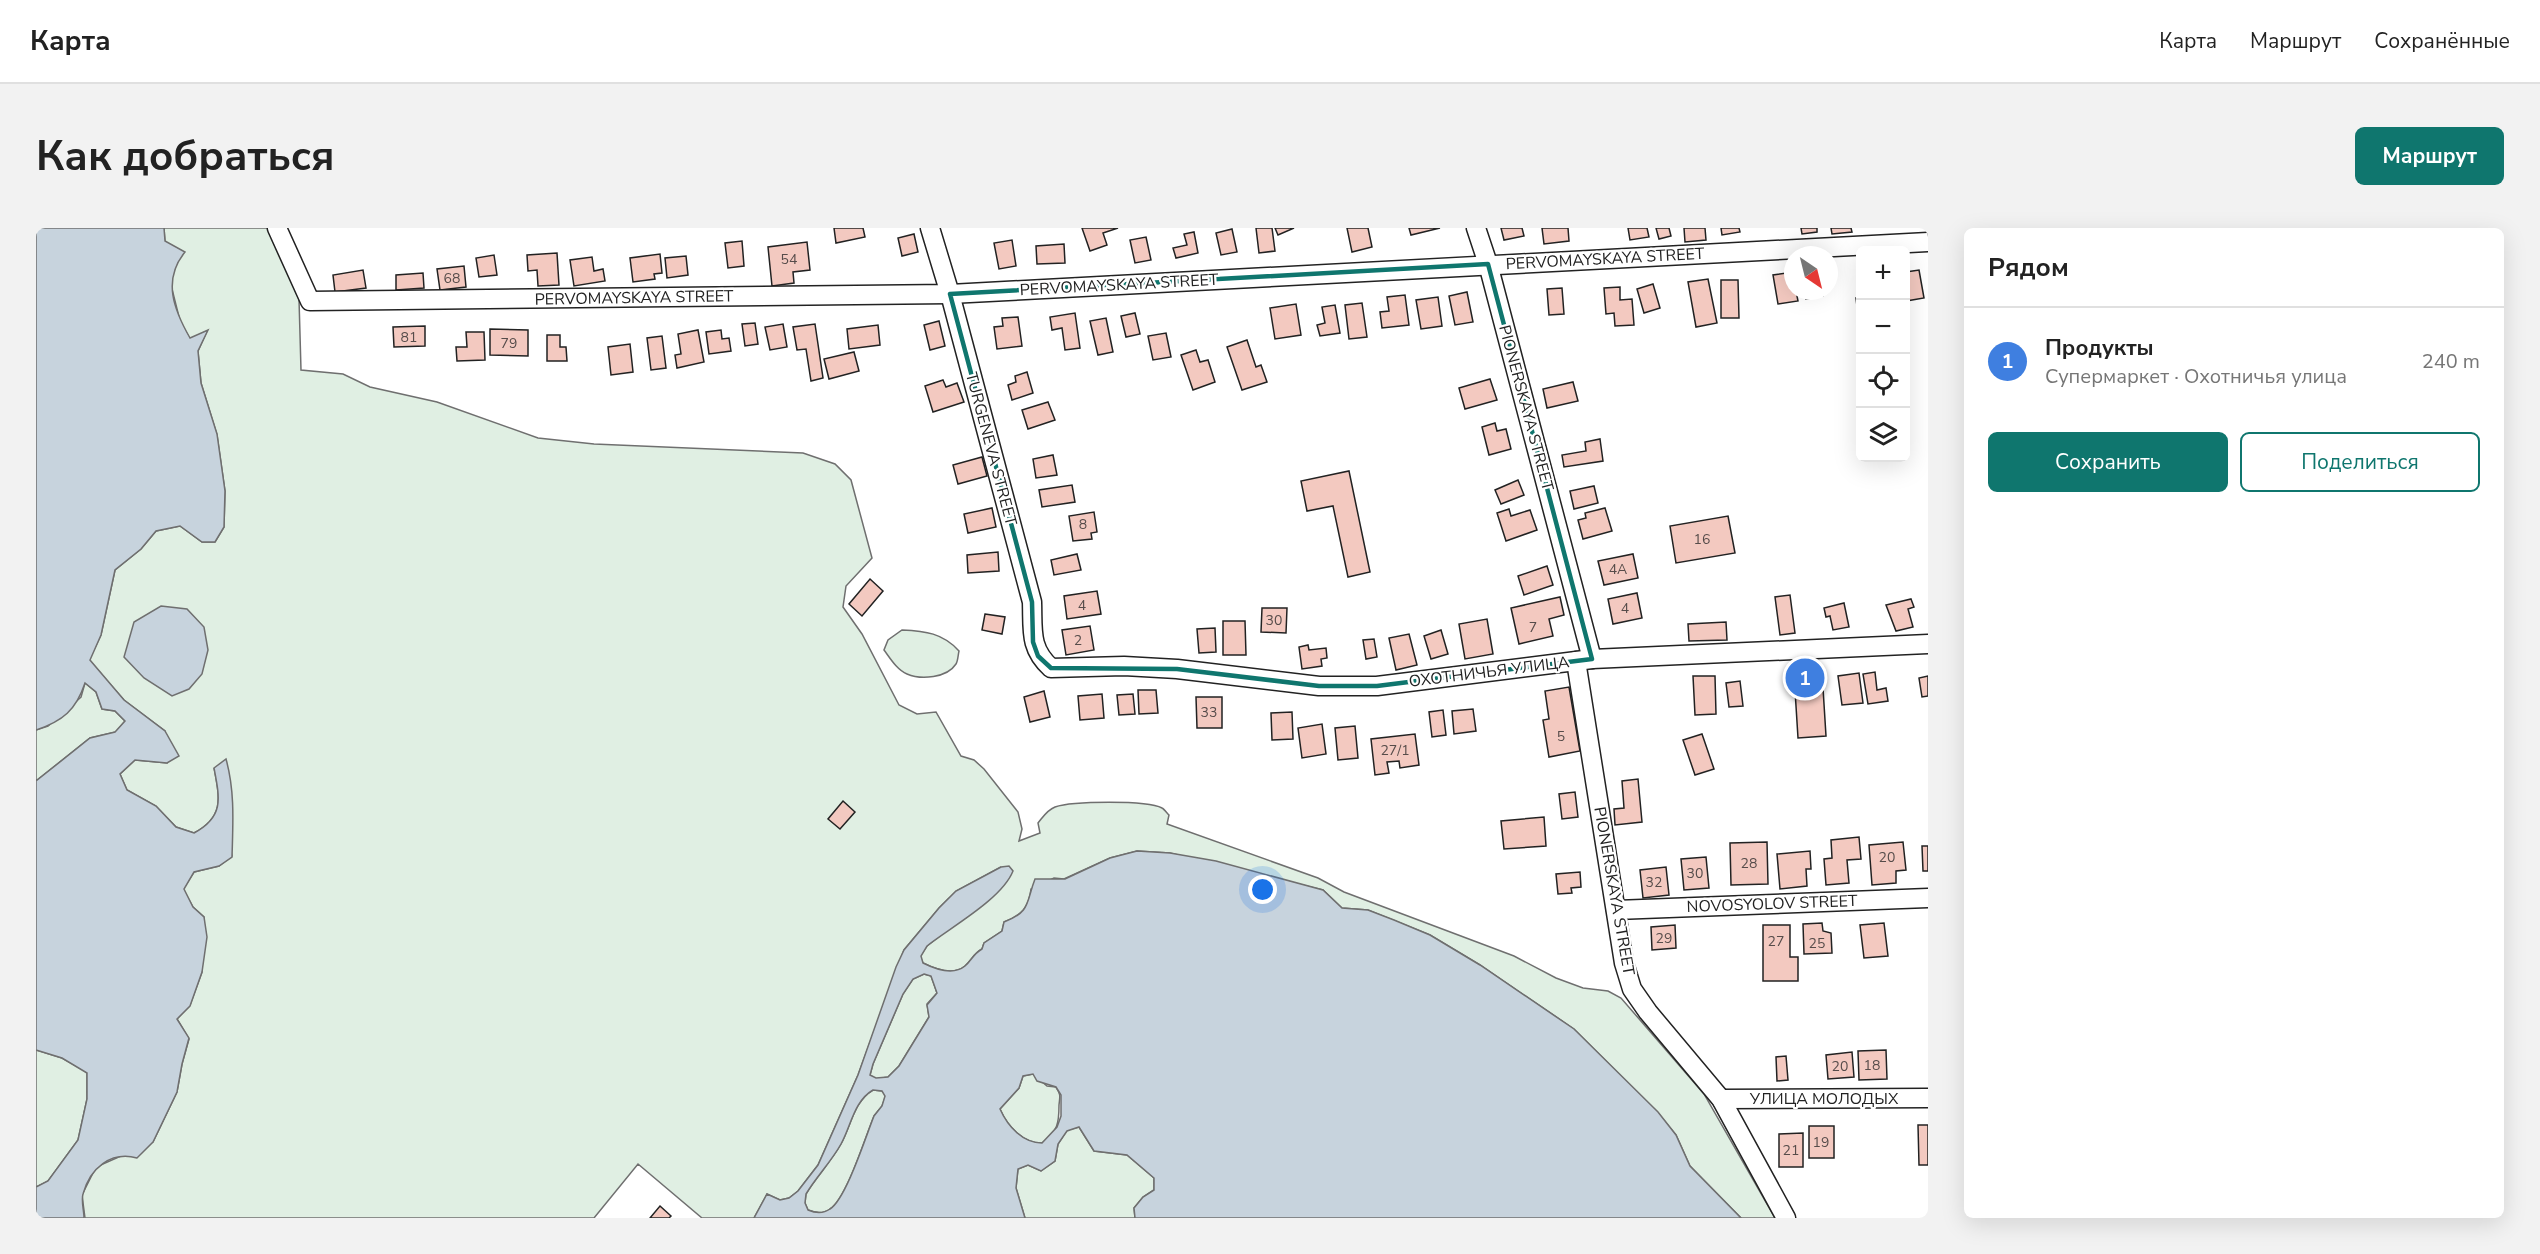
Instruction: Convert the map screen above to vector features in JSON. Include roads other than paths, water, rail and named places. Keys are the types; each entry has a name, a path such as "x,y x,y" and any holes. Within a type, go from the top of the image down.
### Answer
{"street":[{"name":"PERVOMAYSKAYA STREET","path":"277,228 310,301 950,294 1928,242"},
{"name":"TURGENEVA STREET","path":"930,228 950,294 1032,602 1034,642 1038,656 1051,668"},
{"name":"PIONERSKAYA STREET","path":"1476,228 1488,264 1584,660 1616,910 1624,963 1632,989 1721,1100 1786,1218"},
{"name":"ОХОТНИЧЬЯ УЛИЦА","path":"1051,668 1156,668 1319,686 1377,686 1584,660 1928,644"},
{"name":"NOVOSYOLOV STREET","path":"1616,910 1928,898"},
{"name":"УЛИЦА МОЛОДЫХ","path":"1721,1100 1928,1098"}],"place":[{"name":"Продукты","path":"1805,678"}]}
